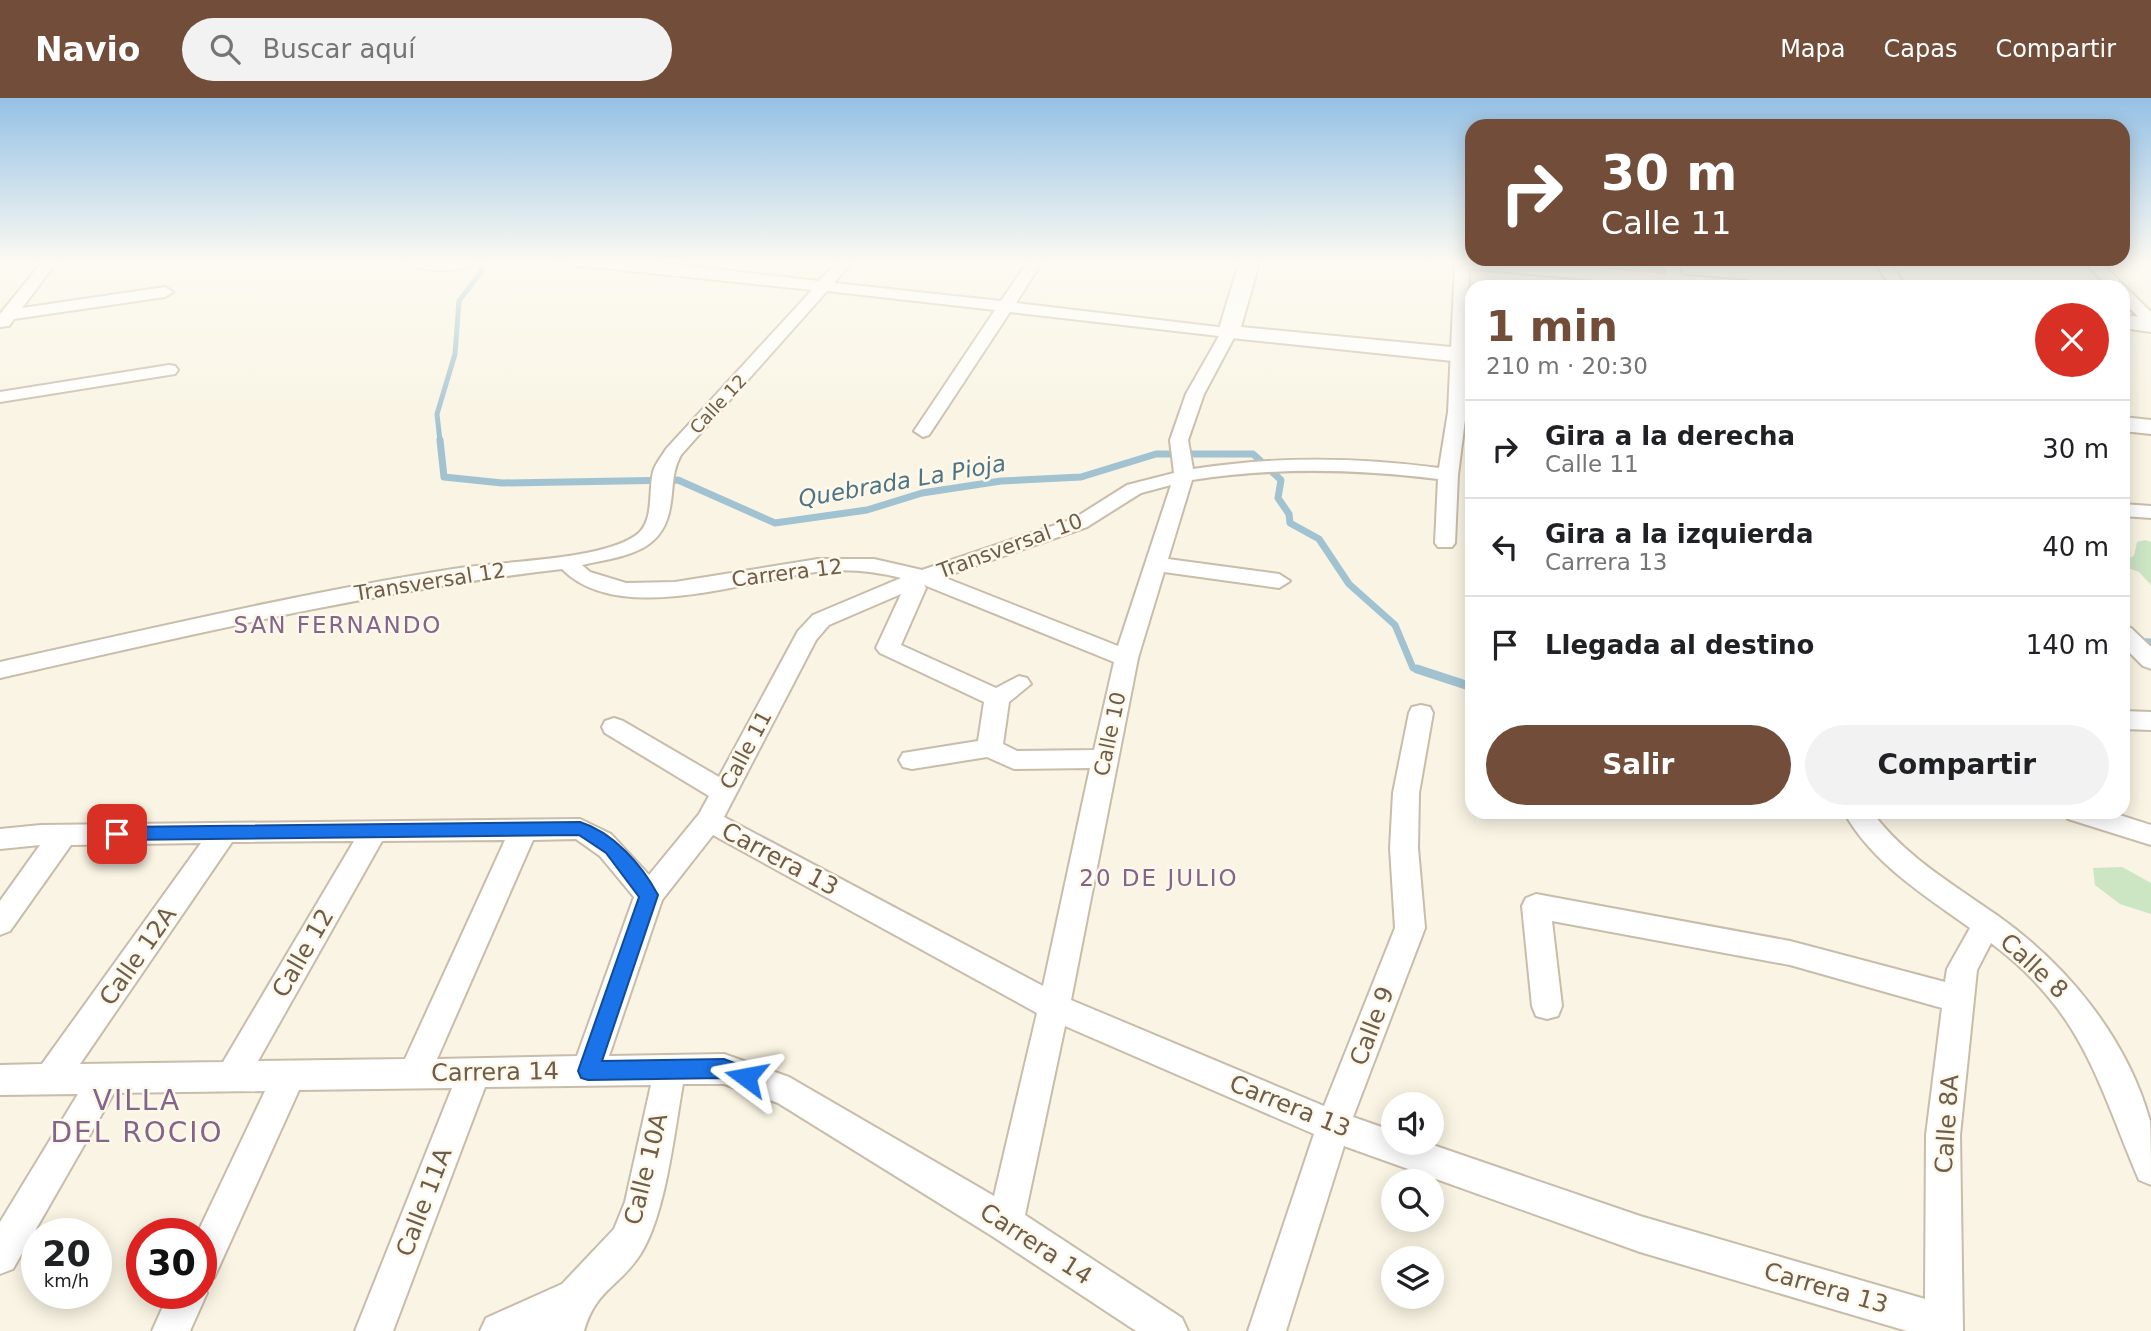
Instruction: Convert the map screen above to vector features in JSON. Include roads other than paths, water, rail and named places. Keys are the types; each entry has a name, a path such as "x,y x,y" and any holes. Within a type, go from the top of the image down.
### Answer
{"main road":[{"name":"Calle 10","path":"1229,332 1233,318"},
{"path":"2130,322 2151,323"},
{"path":"1229,332 1465,355"},
{"path":"2130,425 2151,427"}],"street":[{"path":"3,322 27,318"},
{"name":"Calle 12","path":"613,552 647,538 660,510 663,471 673,453 798,318"},
{"path":"923,431 1000,318"},
{"path":"1111,318 1229,332"},
{"path":"1445,543 1448,475 1464,413 1464,318"},
{"name":"Calle 10","path":"1005,1223 1054,1007 1126,658 1184,476 1179,440 1195,394 1229,332"},
{"path":"0,397 169,370"},
{"name":"Transversal 10","path":"821,620 916,580 1080,523 1134,489 1184,476 1236,468 1306,464 1372,465 1448,475"},
{"path":"2130,510 2151,512"},
{"name":"Transversal 12","path":"0,670 233,618 441,578 566,562 613,552"},
{"name":"Carrera 12","path":"566,562 582,577 625,590 676,589 818,565 874,565 1126,658"},
{"path":"1156,564 1279,581"},
{"path":"916,580 915,588 888,648 997,698"},
{"name":"Calle 11","path":"588,1071 649,895 716,807 806,636 821,620"},
{"path":"2130,640 2151,661"},
{"path":"990,748 997,698 1019,684"},
{"name":"Calle 9","path":"1267,1331 1334,1126 1410,928 1404,848 1406,793 1421,713"},
{"path":"2130,720 2151,721"},
{"name":"Carrera 13","path":"614,727 716,807 1054,1007 1334,1126 1640,1234 1944,1327"},
{"path":"912,760 990,748 1014,760 1105,759"},
{"name":"Calle 8","path":"1861,819 1866,829 2031,958 2081,1011 2108,1058 2151,1168"},
{"path":"2100,819 2151,835"},
{"path":"414,1074 524,829"},
{"path":"0,839 224,832 580,829 595,835 612,849 649,895"},
{"name":"Calle 12","path":"232,1077 374,830"},
{"name":"Calle 12A","path":"51,1079 224,832"},
{"path":"0,923 63,835"},
{"path":"1548,1006 1536,906 1790,953 1958,999"},
{"name":"Calle 8A","path":"1944,1327 1943,1135 1962,969 1987,924"},
{"name":"Calle 10A","path":"570,1314 627,1242 643,1202 670,1069"},
{"name":"Carrera 14","path":"0,1080 724,1069 789,1092 1005,1223 1169,1331"},
{"name":"Calle 11A","path":"374,1331 474,1073"},
{"path":"217,1231 289,1076"},
{"path":"0,1256 105,1079"},
{"path":"171,1331 181,1309"},
{"path":"499,1331 570,1314"}],"waterway":[{"name":"Quebrada La Pioja","path":"440,441 437,414 455,354 458,318"},
{"name":"Quebrada La Pioja","path":"440,440 444,477 502,483 678,480 775,523 867,510 922,493 1001,481 1081,477 1156,454 1253,454 1281,480 1278,498 1289,514 1290,523 1319,539 1349,584 1395,625 1413,668 1423,671"},
{"name":"Quebrada La Pioja","path":"2130,641 2151,642"},
{"name":"Quebrada La Pioja","path":"1417,669 1465,685"}],"district":[{"name":"SAN FERNANDO","path":"338,625"},
{"name":"20 DE JULIO","path":"1159,878"},
{"name":"VILLA DEL ROCIO","path":"137,1116"}]}
